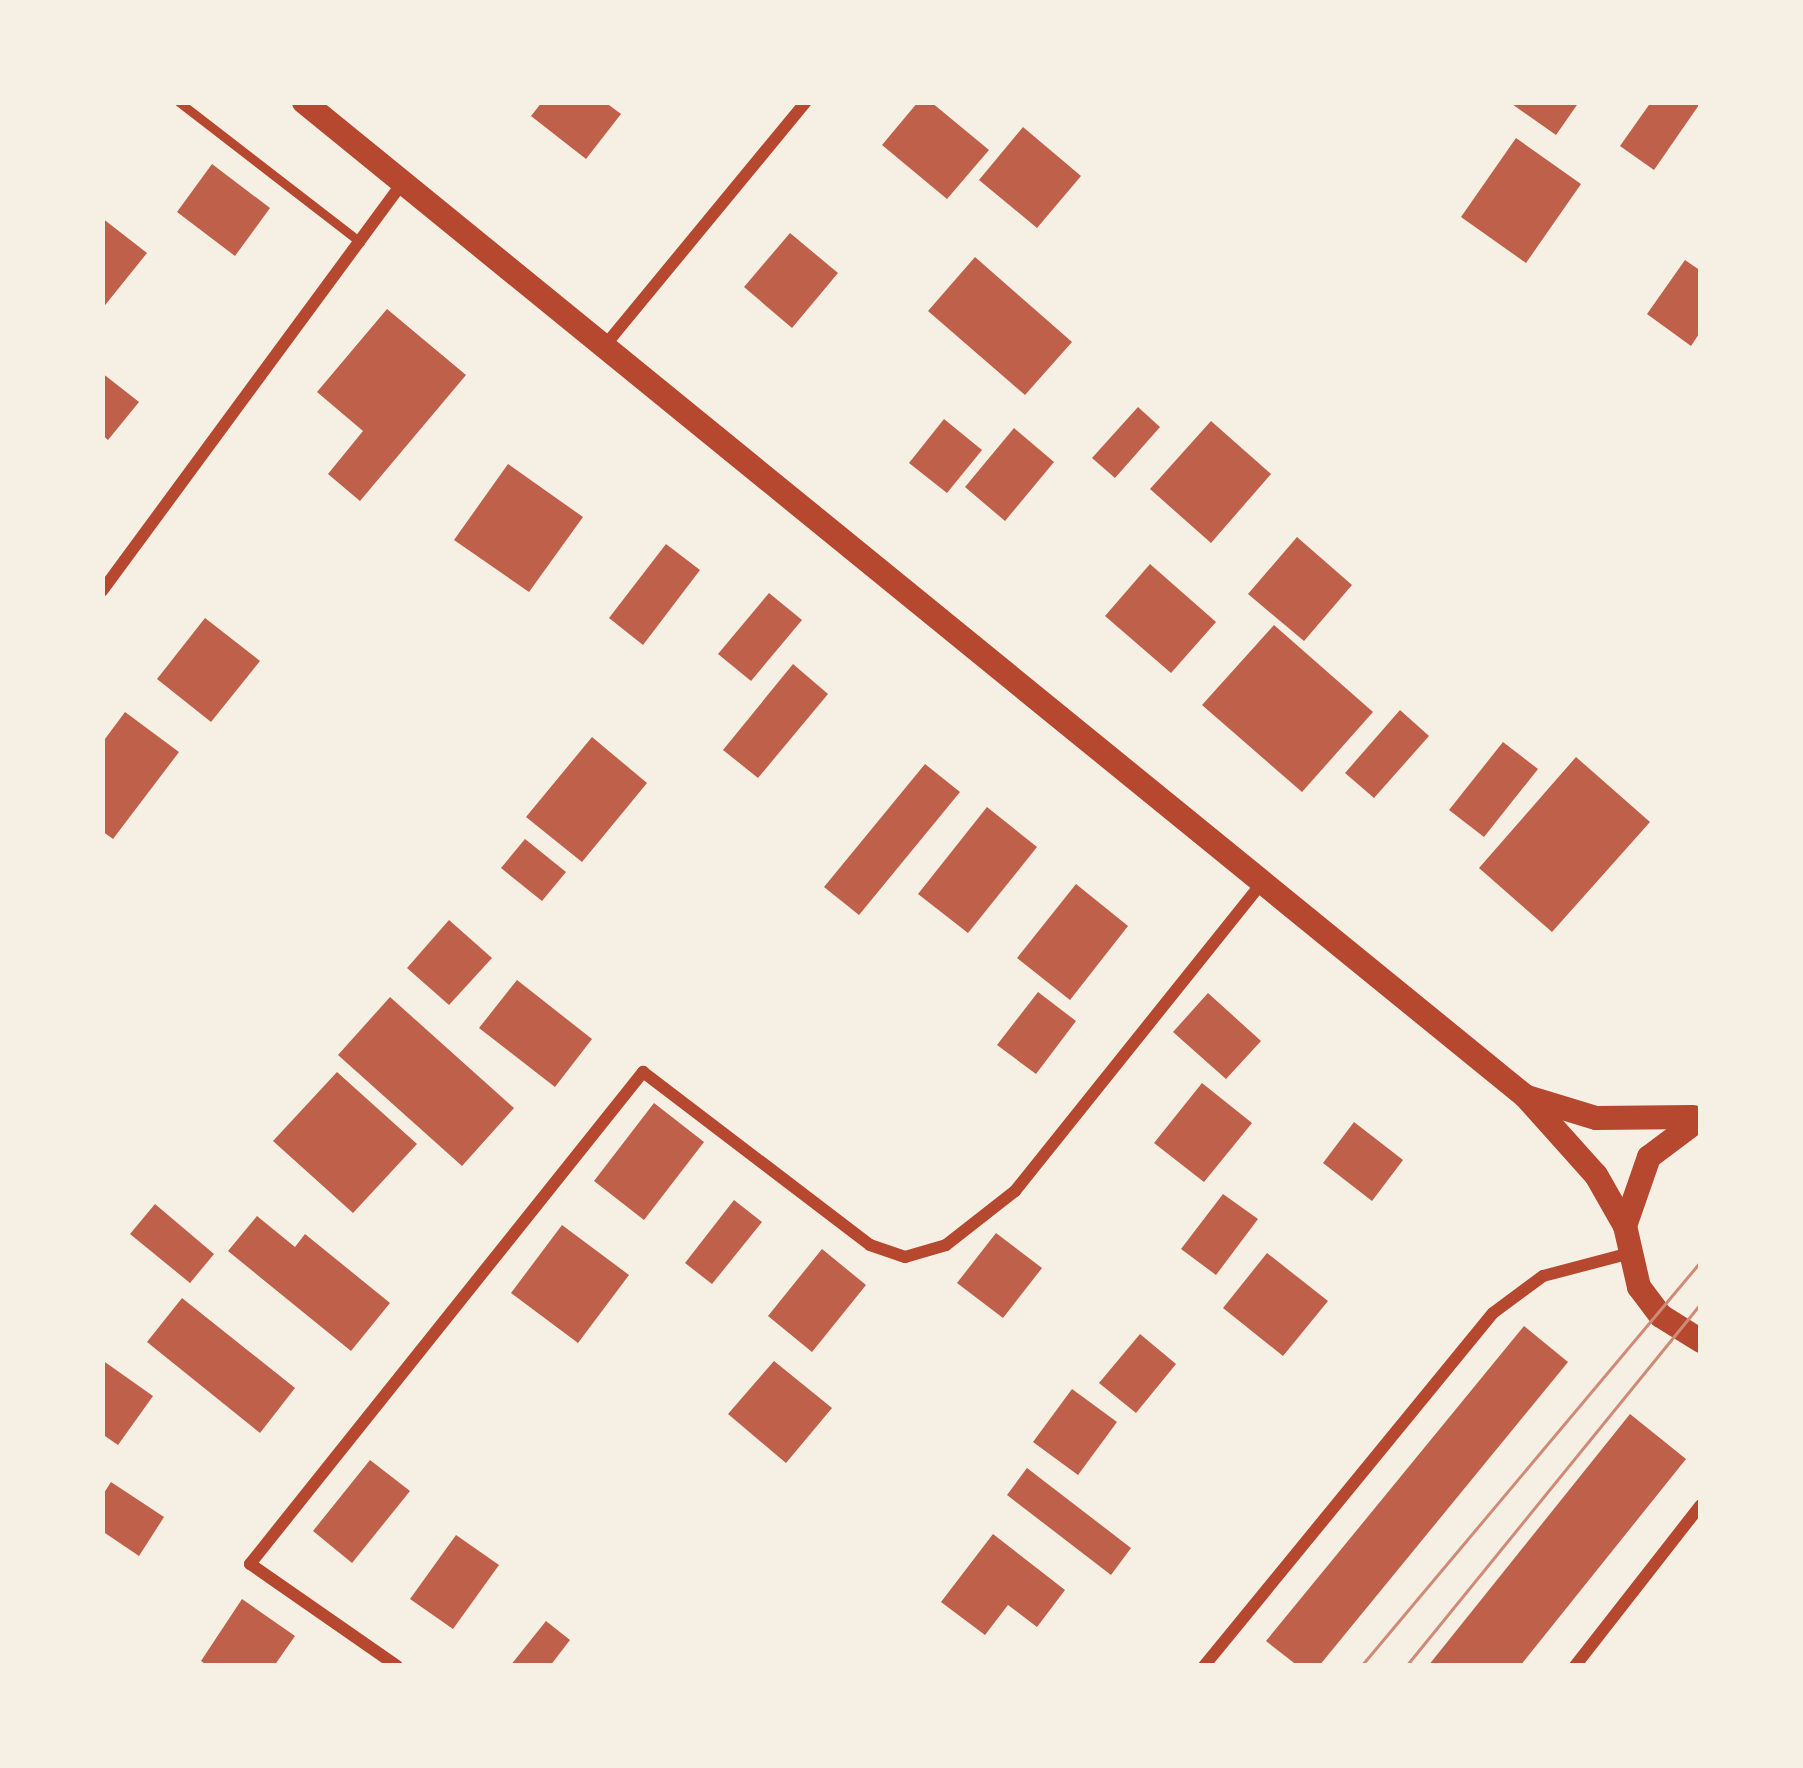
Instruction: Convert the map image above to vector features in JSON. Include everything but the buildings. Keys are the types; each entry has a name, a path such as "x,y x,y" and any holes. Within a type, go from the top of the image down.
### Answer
{"main road":[{"path":"304,102 607,343 1525,1096 1596,1174 1625,1226"},
{"path":"1525,1096 1596,1118 1647,1124 1701,1117"},
{"path":"1701,1117 1649,1157 1625,1226 1627,1254 1661,1316 1701,1341"}],"street":[{"path":"607,343 806,102"},
{"path":"102,591 403,182"},
{"path":"398,1666 250,1564 643,1072 870,1245 905,1257 946,1245 1015,1191 1262,883"},
{"path":"1204,1666 1493,1313 1544,1276 1627,1254"},
{"path":"1574,1666 1701,1505"}],"lane":[{"path":"179,102 360,242"}],"tram line":[{"path":"1361,1666 1701,1261"},
{"path":"1406,1666 1701,1303"}]}
